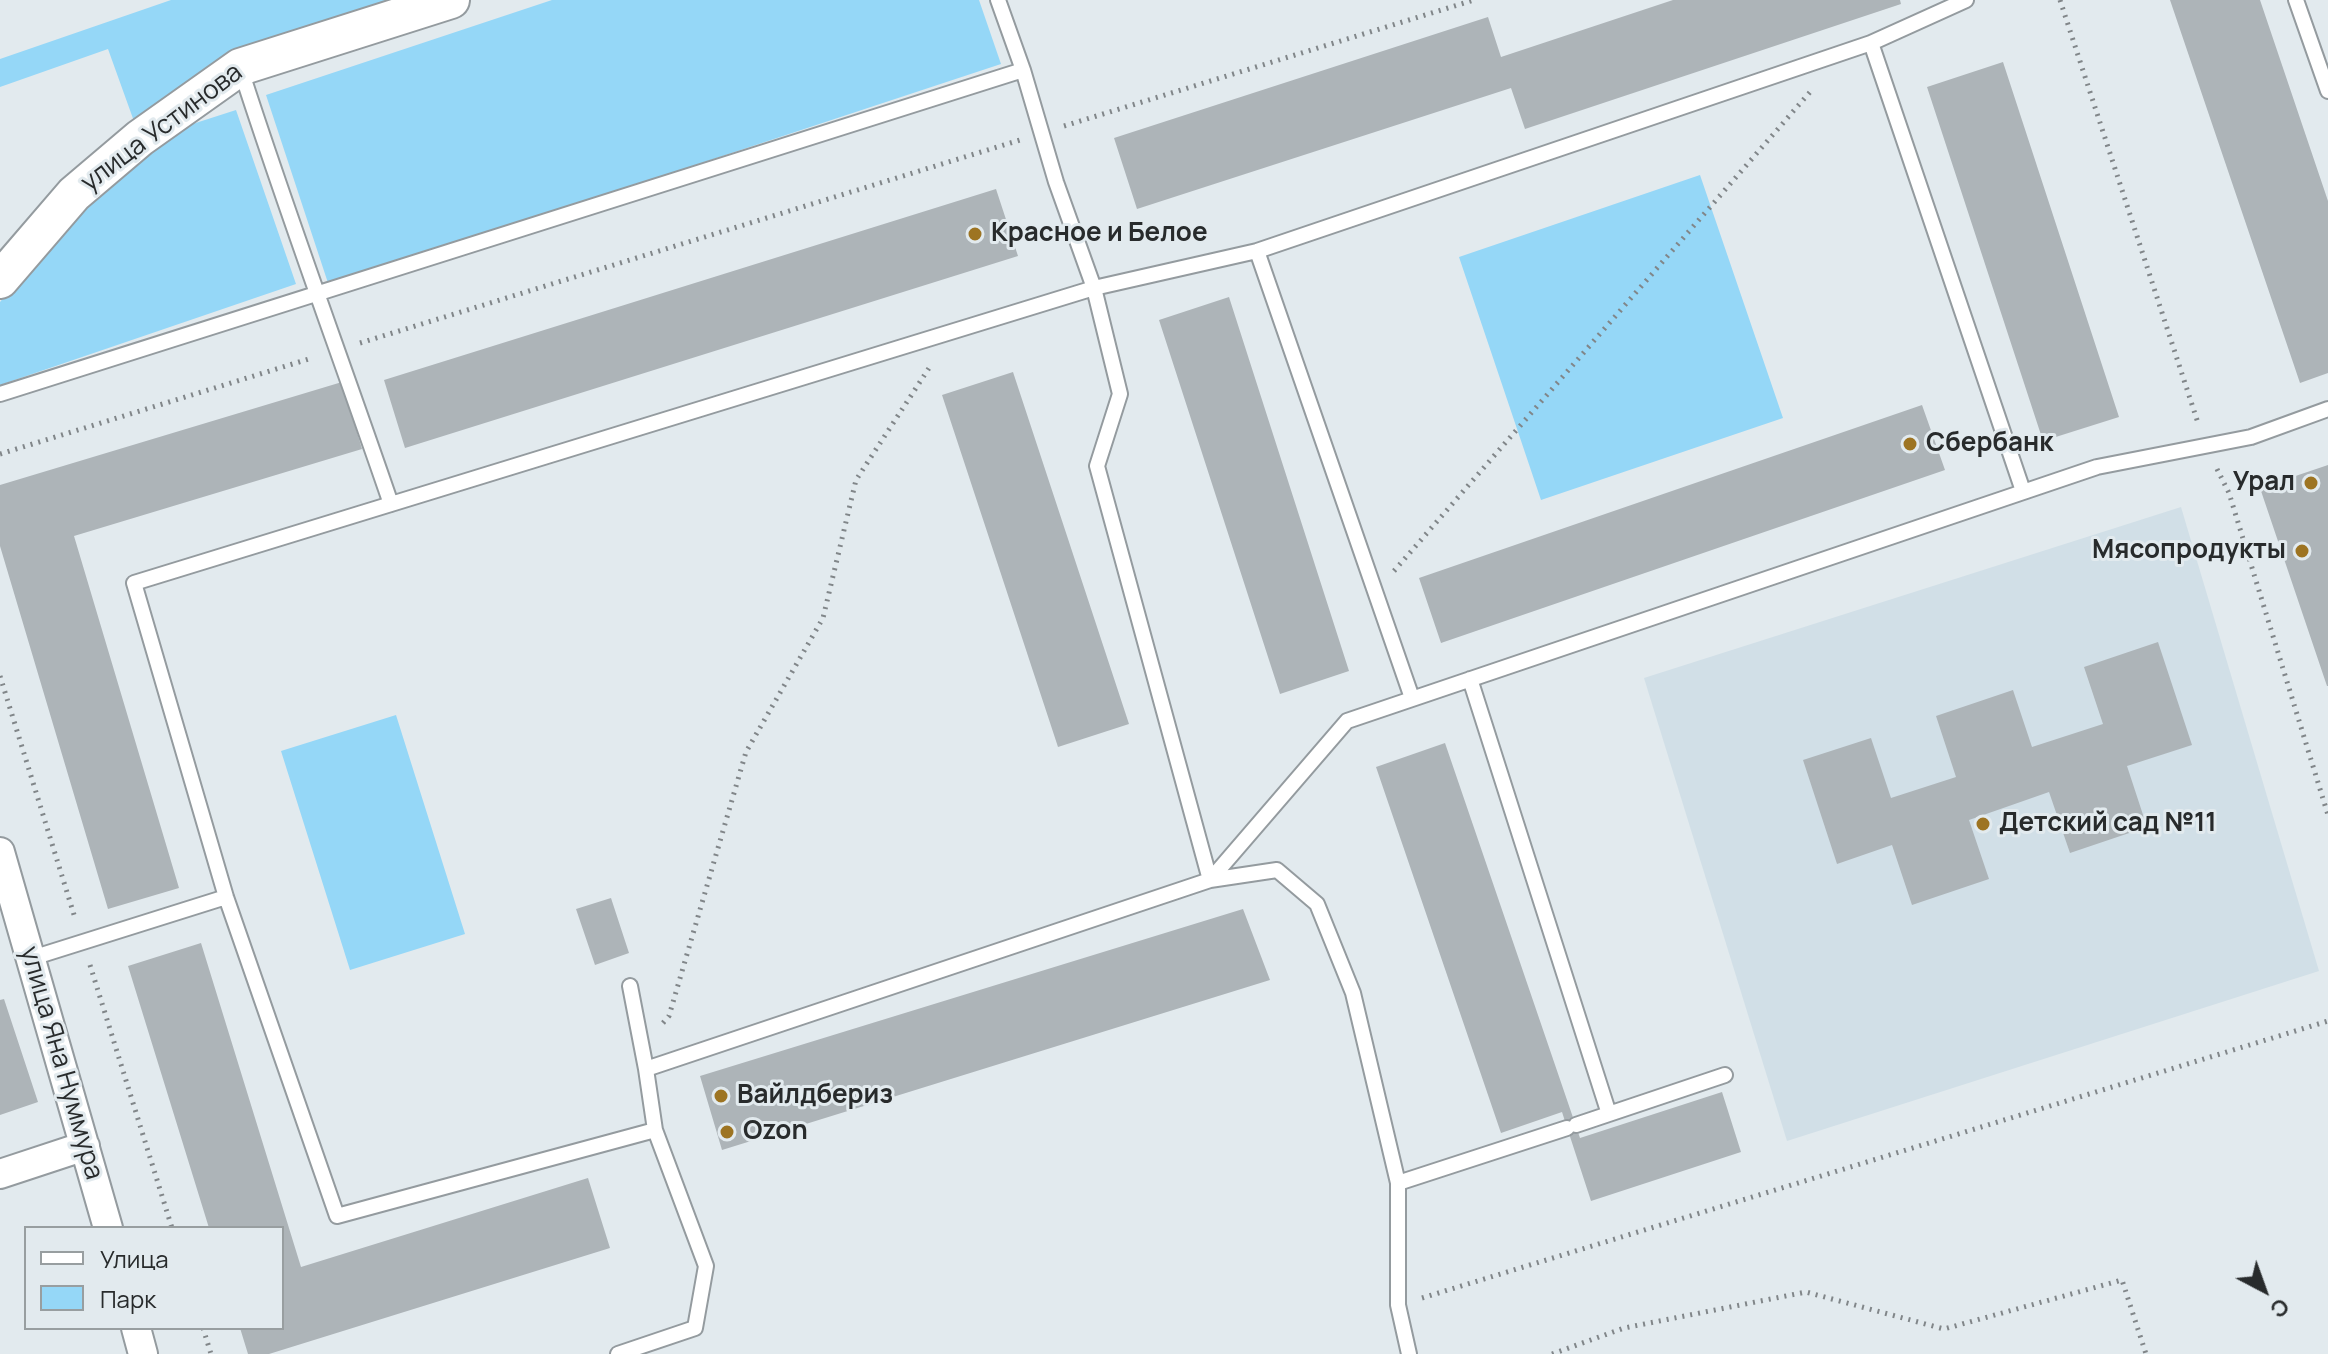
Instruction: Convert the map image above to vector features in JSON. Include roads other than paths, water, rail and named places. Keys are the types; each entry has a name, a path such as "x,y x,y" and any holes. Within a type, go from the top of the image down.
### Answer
{"street":[{"name":"улица Устинова","path":"0,280 74,194 140,138 240,67 451,0"},
{"name":"улица Яна Нуммура","path":"0,852 107,1226"},
{"path":"0,1174 85,1146"},
{"path":"137,1330 143,1354"}],"lane":[{"path":"998,0 1094,288 1120,394 1097,466 1210,880"},
{"path":"655,1130 337,1216 226,897 134,583 1094,288 1257,251 1871,43 1966,0"},
{"path":"2296,0 2328,91"},
{"path":"1871,43 2023,491"},
{"path":"240,67 294,233 318,291 391,504"},
{"path":"0,394 1023,70"},
{"path":"1257,251 1412,698"},
{"path":"1210,880 1347,721 2097,467 2251,437 2328,409"},
{"path":"1470,679 1609,1114"},
{"path":"646,1069 1210,880 1277,870 1317,904 1353,993 1398,1183 1398,1305 1409,1354"},
{"path":"32,958 226,897"},
{"path":"618,1354 695,1328 706,1266 655,1130 630,986"},
{"path":"1398,1183 1725,1075"}],"place":[{"name":"Красное и Белое","path":"975,234"},
{"name":"Сбербанк","path":"1910,444"},
{"name":"Урал","path":"2311,483"},
{"name":"Мясопродукты","path":"2302,551"},
{"name":"Детский сад №11","path":"1983,824"},
{"name":"Вайлдбериз","path":"721,1096"},
{"name":"Ozon","path":"727,1132"}]}
